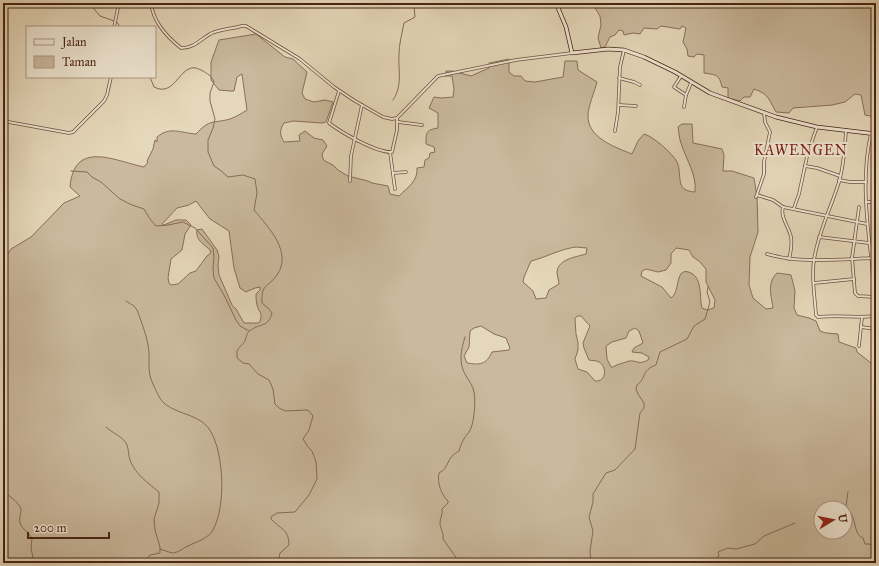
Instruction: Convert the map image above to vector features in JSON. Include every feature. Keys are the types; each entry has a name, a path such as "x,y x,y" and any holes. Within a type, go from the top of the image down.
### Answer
{"main road":[{"path":"556,3 566,27 572,53 608,49 624,50 644,57 710,93 776,117 817,128 876,134"}],"street":[{"path":"115,26 119,3"},
{"path":"151,3 152,10 158,22 181,48 195,45 213,33 244,26 250,28 300,59 339,91 383,117 392,119 397,118 434,79 440,76 516,60 572,53"},
{"path":"615,131 619,105 620,67 624,50"},
{"path":"681,76 674,87 686,95"},
{"path":"3,121 69,133 73,132 104,101 111,78"},
{"path":"619,78 640,85"},
{"path":"684,107 686,95 691,83"},
{"path":"339,91 329,123 355,140 390,152"},
{"path":"350,181 351,162 362,105"},
{"path":"619,105 636,106"},
{"path":"764,112 764,119 770,132 764,162 764,174 756,196 773,200 783,207 794,208 867,224"},
{"path":"395,190 390,152 393,151 397,118"},
{"path":"397,122 422,125"},
{"path":"794,208 799,194 808,152 817,128"},
{"path":"846,130 845,152 840,176 819,236 814,260 814,283 817,317 839,315 862,318 876,316"},
{"path":"872,133 867,150 866,182 867,224 875,289 876,312"},
{"path":"805,166 817,168 840,176"},
{"path":"393,173 406,172"},
{"path":"839,180 866,182"},
{"path":"867,202 876,202"},
{"path":"783,207 784,219 791,238 789,259"},
{"path":"858,207 852,258 857,296 875,297"},
{"path":"819,236 869,243"},
{"path":"767,254 789,259 814,260 876,258"},
{"path":"814,283 854,279"},
{"path":"859,346 862,318"},
{"path":"861,327 876,329"}],"green space":[{"path":"592,3 876,3 875,117 865,115 861,95 855,94 845,102 832,105 793,108 789,113 776,112 766,95 754,89 750,97 744,97 740,101 728,98 728,88 722,87 718,77 704,73 704,55 697,54 694,57 688,56 687,49 683,42 686,28 682,26 680,29 661,26 657,29 644,28 640,34 633,33 624,35 623,31 619,30 615,35 610,37 605,47 601,48 598,38 601,25 600,16"},
{"path":"256,34 285,57 293,59 307,72 302,93 305,99 314,102 325,100 333,102 326,122 294,121 284,123 281,128 281,133 284,142 300,141 299,135 305,131 314,138 323,140 327,146 322,154 323,159 338,170 348,176 388,186 390,194 399,196 409,187 416,177 417,168 424,167 425,160 429,158 430,153 435,152 434,147 426,144 426,137 429,131 438,128 438,113 429,108 434,97 453,97 454,89 452,76 445,76 446,71 471,76 489,68 489,63 509,59 509,72 514,76 521,76 525,81 535,82 563,77 565,61 577,61 578,70 597,82 590,103 588,115 592,130 597,136 610,145 632,154 638,141 644,134 648,135 662,146 677,162 679,167 680,182 684,189 695,192 691,167 680,141 678,127 682,124 692,124 693,143 722,149 724,155 723,171 732,171 754,178 757,197 758,232 750,257 749,285 753,298 766,309 773,308 770,289 774,277 777,273 791,275 795,291 794,308 797,315 816,321 820,331 838,334 839,342 856,348 857,352 871,363 876,364 876,563 3,563 3,262 11,249 31,237 64,203 80,196 70,187 73,172 79,163 88,158 98,157 109,158 144,167 148,162 147,161 153,149 155,140 157,142 157,137 162,134 176,131 196,134 212,122 230,119 247,110 242,74 237,77 234,91 219,90 211,80 211,62 219,40","holes":["196,201 210,219 229,231 234,268 240,288 246,292 260,287 260,290 256,294 256,301 261,314 260,322 244,323 232,305 219,275 219,256 217,250 202,229 197,230 197,236 200,242 210,250 211,253 196,271 190,273 178,284 171,285 169,283 168,278 171,259 182,250 185,234 191,225 186,220 176,220 164,225 162,224 177,208 189,205","576,247 587,248 586,254 564,261 558,268 557,272 559,284 549,290 546,298 536,299 533,291 523,282 531,261 564,249","676,248 689,250 693,257 706,269 706,282 715,300 714,308 707,310 702,308 699,284 695,276 691,273 682,273 674,295 671,298 662,287 641,276 642,271 646,269 658,272 666,270 671,263 671,254","581,316 590,326 583,343 589,360 598,361 602,364 604,376 599,381 595,381 587,372 578,369 575,359 578,350 576,317","481,326 494,334 506,338 510,348 509,350 492,352 485,362 479,364 467,363 464,356 469,347 470,331","635,328 639,331 643,343 634,348 632,352 642,353 649,357 649,359 643,362 629,361 611,367 607,359 606,346 612,342 626,338 629,331"]}],"waterway":[{"path":"66,3 90,4 100,16 117,22 119,26"},
{"path":"393,100 399,83 399,50 404,23 415,17 414,6 416,3"},
{"path":"150,78 154,87 162,89 168,88 188,69 194,68 201,70 212,78 214,82 210,93 210,101 215,119 208,140 208,152 214,166 228,177 243,175 255,179 257,193 254,210 272,232 280,249 282,258 281,266 277,275 264,289 262,297 262,303 272,313 270,318 266,323 249,331 245,341 237,351 237,358 243,363 249,364 258,374 269,380 273,389 275,404 279,408 285,411 308,410 313,416 309,430 303,439 312,451 316,462 317,479 309,495 295,512 277,513 271,517 271,519 286,532 289,540 289,545 280,553 278,563"},
{"path":"71,171 87,172 120,199 144,209 156,226 183,222 195,228 213,248 214,278 236,320 240,326 249,331"},
{"path":"591,563 590,551 593,531 589,517 593,502 593,494 606,473 615,470 635,449 640,413 644,408 644,403 636,389 637,385 642,380 646,372 651,367 656,365 660,352 687,339 694,326 705,319 710,302 707,292 708,287"},
{"path":"126,301 137,310 143,327 149,350 149,369 151,379 159,397 171,408 197,419 207,426 215,442 221,467 222,495 217,520 211,533 202,540 176,552 172,553 160,549"},
{"path":"460,563 443,539 440,521 442,509 448,501 440,488 439,473 445,468 449,460 459,451 463,441 471,429 473,419 475,401 474,392 463,371 461,361 461,352 465,337"},
{"path":"106,427 121,437 128,447 130,460 135,470 159,492 159,503 154,519 160,553 150,555 147,559 148,563"},
{"path":"3,489 20,507 20,523 32,538 31,548 34,563"},
{"path":"848,492 846,506 852,516 858,535 863,538 865,544 869,544 876,548"},
{"path":"703,563 706,560 712,560 718,557 718,552 728,548 736,549 755,544 764,536 795,523"}],"district":[{"name":"KAWENGEN","path":"801,150"}]}
